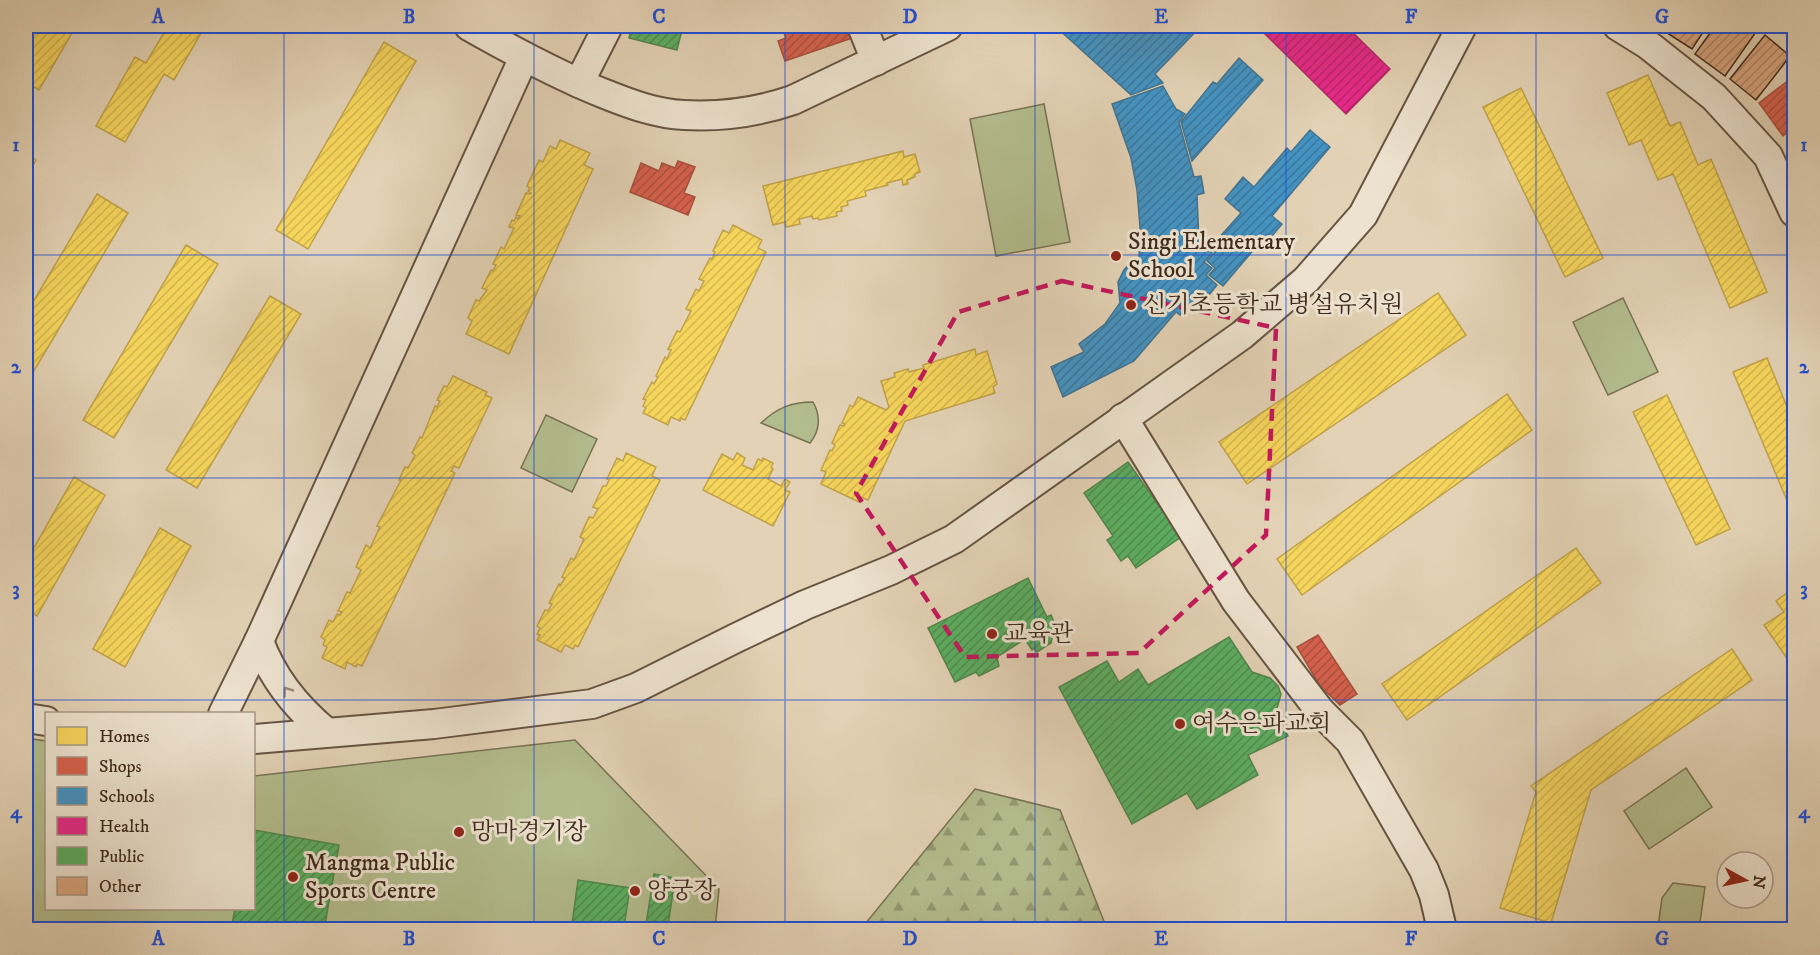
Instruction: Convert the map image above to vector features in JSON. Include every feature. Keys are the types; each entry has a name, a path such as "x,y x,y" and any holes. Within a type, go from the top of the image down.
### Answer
{"street":[{"path":"469,26 524,57 579,83 629,103 656,111 684,115 756,111 783,104 948,26"},
{"path":"579,83 608,26"},
{"path":"862,26 876,61"},
{"path":"255,739 434,724 592,704 636,688 805,605 891,570 954,539 1250,328 1306,280 1363,215 1462,26"},
{"path":"1618,26 1647,44 1714,97 1768,156 1794,212"},
{"path":"224,712 259,641 524,57"},
{"path":"1123,418 1236,600 1320,711 1350,741 1424,870 1442,925"},
{"path":"259,641 270,665 291,698 326,732"},
{"path":"26,718 45,721"}],"highlighted area":[{"path":"1062,281 1276,328 1266,535 1139,653 965,657 856,493 958,312"}],"green space":[{"path":"1044,104 1070,242 996,256 970,119"},
{"path":"1623,298 1658,372 1608,395 1573,322"},
{"path":"813,402 818,423 816,434 810,443 761,423 785,407"},
{"path":"546,415 597,439 572,492 521,468"},
{"name":"망마경기장","path":"26,738 45,741 45,910 255,910 255,776 575,740 719,889 715,929 26,929"},
{"path":"1686,768 1712,807 1649,849 1624,811"},
{"path":"975,789 1060,810 1107,929 861,929"},
{"path":"1673,883 1705,887 1699,929 1658,927 1662,898"}],"building: Homes":[{"path":"37,26 76,26 39,90 26,82 26,46"},
{"path":"168,26 205,26 174,80 164,74 125,142 96,126 135,57 146,63"},
{"path":"384,42 416,61 308,249 276,230"},
{"path":"1648,75 1670,126 1680,122 1698,165 1711,159 1767,292 1730,308 1673,174 1658,180 1641,140 1629,145 1607,93"},
{"path":"1521,88 1603,258 1565,277 1483,107"},
{"path":"560,140 590,153 584,165 593,169 509,354 466,334 472,321 468,318 476,300 479,301 487,290 482,288 496,265 493,264 501,247 504,249 514,228 509,227 512,220 514,221 516,217 518,219 520,216 516,215 526,193 531,193 527,186 539,160 543,162 550,146 556,149"},
{"path":"903,151 904,157 915,154 920,172 907,180 908,184 903,185 902,179 865,191 866,196 847,201 848,205 841,207 842,211 836,212 837,216 819,220 818,218 813,219 812,216 799,219 800,224 786,227 785,222 773,225 763,186"},
{"path":"26,153 36,160 26,178"},
{"path":"97,194 128,213 26,384 26,314"},
{"path":"733,225 762,240 758,248 766,252 685,420 681,418 680,421 671,417 668,425 643,413 646,400 643,399 652,382 654,384 658,377 656,376 665,357 667,359 671,350 668,349 677,331 680,332 691,311 686,309 696,289 699,291 704,281 699,279 710,258 712,259 715,252 713,251 723,230 729,233"},
{"path":"186,245 218,264 114,438 83,420"},
{"path":"1438,293 1466,335 1247,484 1219,442"},
{"path":"270,296 301,314 197,488 166,470"},
{"path":"975,349 976,355 987,351 997,384 993,387 995,393 905,421 868,500 861,497 859,502 821,484 826,472 821,470 830,450 832,451 835,445 832,443 840,425 845,424 842,423 850,405 853,407 858,397 886,410 889,407 881,381 895,377 894,373 924,368 923,365"},
{"path":"1767,358 1794,424 1794,508 1791,510 1733,372"},
{"path":"453,376 487,392 485,395 492,398 459,468 454,466 451,471 455,473 362,666 357,664 356,667 347,662 345,669 322,658 327,647 323,645 325,640 321,637 329,620 333,622 337,614 340,615 342,612 338,611 361,570 356,567 366,545 370,548 380,527 377,526 401,480 399,480 405,467 408,468 415,455 412,453 420,437 422,438 435,406 437,407 440,401 437,400 444,386 447,387"},
{"path":"1507,394 1532,430 1302,595 1277,559"},
{"path":"1667,395 1730,529 1696,545 1633,412"},
{"path":"626,453 656,467 652,476 660,480 578,647 575,645 573,649 565,645 561,652 537,640 540,628 537,626 545,610 548,611 552,604 549,603 559,584 560,586 565,578 562,577 571,558 574,560 584,539 580,537 589,517 593,518 598,509 593,507 603,486 606,486 609,480 607,479 617,458 623,461"},
{"path":"737,453 745,458 742,465 753,470 758,459 762,461 763,458 773,463 768,479 781,486 785,479 790,482 785,490 790,492 773,526 703,490 722,454 733,460"},
{"path":"74,477 105,495 37,616 26,609 26,562"},
{"path":"160,528 191,546 125,667 93,649"},
{"path":"1576,548 1601,583 1407,720 1382,684"},
{"path":"1794,588 1794,656 1788,660 1764,625 1784,612 1776,601"},
{"path":"1732,649 1752,680 1591,790 1551,923 1500,908 1536,792 1531,786"}],"building: Shops":[{"path":"573,26 599,26 593,37"},
{"path":"781,26 855,26 858,36 785,61 778,41 786,38"},
{"path":"1794,76 1794,127 1783,136 1759,103"},
{"path":"678,161 695,167 684,193 695,197 688,215 630,192 641,163 659,171 662,163 675,168"},
{"path":"1318,635 1357,694 1340,705 1320,686 1297,647"}],"building: Schools":[{"path":"1055,26 1201,26 1155,74 1163,83 1131,95"},
{"path":"1239,58 1263,80 1192,161 1181,122 1213,82 1217,84"},
{"path":"1163,86 1176,109 1185,114 1179,122 1194,177 1201,176 1204,193 1197,195 1199,242 1212,253 1204,262 1212,268 1206,275 1217,285 1196,311 1189,305 1180,315 1176,312 1134,361 1063,397 1051,367 1084,352 1079,344 1105,324 1120,303 1118,282 1124,270 1131,262 1139,262 1140,227 1137,190 1131,158 1112,104"},
{"path":"1310,130 1330,147 1272,216 1282,224 1271,237 1267,234 1223,286 1209,275 1215,268 1207,261 1215,252 1210,248 1241,213 1225,199 1243,177 1254,187 1287,148 1291,152"}],"building: Health":[{"path":"1257,26 1346,26 1390,69 1346,114"}],"building: Public":[{"path":"632,26 683,26 677,50 629,38"},
{"path":"1128,462 1181,537 1136,568 1128,556 1121,561 1107,540 1113,536 1084,493"},
{"name":"교육관","path":"1028,578 1047,617 1051,615 1055,624 1051,643 1037,652 1034,648 1032,650 1025,639 997,657 999,666 979,676 976,672 955,682 928,628"},
{"name":"여수은파교회","path":"1229,637 1252,672 1270,678 1278,686 1281,694 1276,712 1288,736 1248,755 1258,775 1197,809 1187,793 1132,824 1059,687 1107,661 1119,682 1138,669 1148,685"},
{"name":"Mangma Public Sports Centre","path":"255,830 339,845 324,930 231,930 235,910 255,910"},
{"path":"654,874 675,878 668,926 650,924 649,930 645,930"},
{"path":"578,880 630,888 624,927 641,930 576,930 577,925 572,924"}],"building: Other":[{"path":"1663,26 1707,26 1692,49 1661,29"},
{"path":"1715,26 1748,26 1756,32 1725,76 1695,54"},
{"path":"1765,35 1790,56 1756,100 1730,79"}],"place":[{"name":"Singi Elementary School","path":"1116,256"},
{"name":"신기초등학교 병설유치원","path":"1131,305"},
{"name":"교육관","path":"992,634"},
{"name":"여수은파교회","path":"1180,724"},
{"name":"망마경기장","path":"459,832"},
{"name":"Mangma Public Sports Centre","path":"293,877"},
{"name":"양궁장","path":"635,891"}]}
